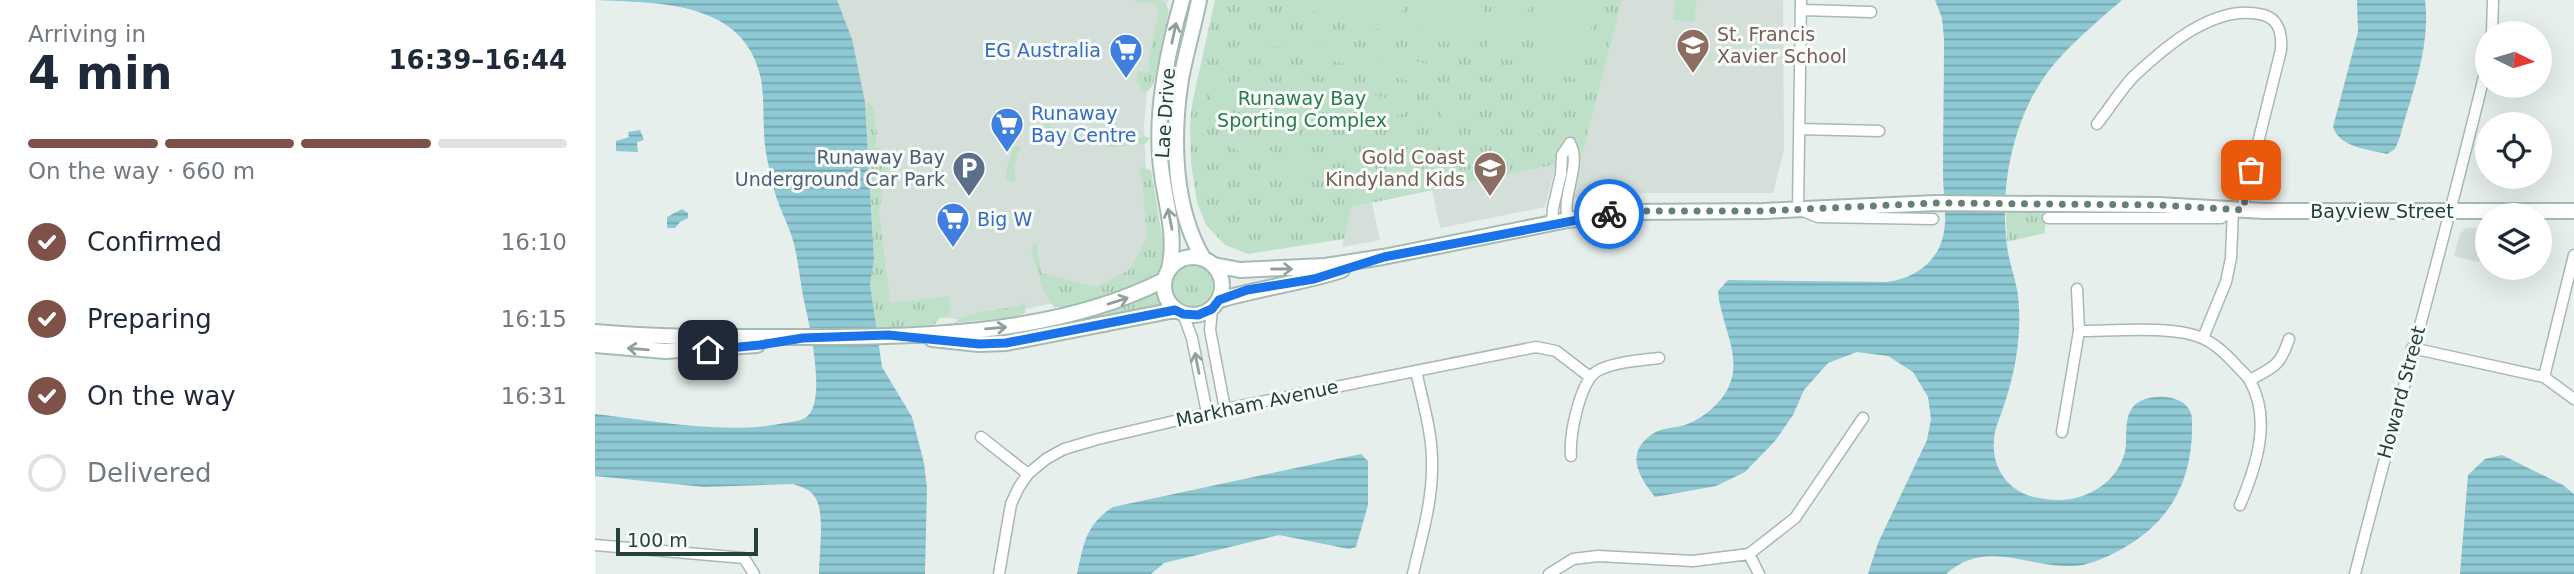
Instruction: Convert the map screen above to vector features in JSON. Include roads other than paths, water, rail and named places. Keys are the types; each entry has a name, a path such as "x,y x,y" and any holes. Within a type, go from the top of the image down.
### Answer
{"main road":[{"name":"Lae Drive","path":"1167,275 1173,234 1159,149 1164,84 1182,0"},
{"name":"Lae Drive","path":"1199,0 1180,88 1178,163 1187,219 1209,262"},
{"path":"1159,149 1178,163"},
{"name":"Bayview Street","path":"1209,262 1234,270 1293,269 1384,257 1568,220 1629,212 1936,203 2451,212 2574,211"},
{"name":"Bayview Street","path":"1215,304 1247,290 1314,279 1384,257"},
{"path":"595,332 707,344 760,345 803,338 993,329 1041,323 1131,297 1167,275 1185,258 1209,262 1219,271 1223,285 1215,304 1198,315 1179,312 1006,343 979,344 888,335"},
{"path":"1167,275 1166,296 1179,312"},
{"path":"595,345 664,351 707,344"}],"street":[{"path":"2493,0 2493,21"},
{"path":"1798,209 1801,5 1871,12"},
{"path":"2097,124 2132,79 2168,48 2201,26 2227,14 2249,11 2269,16 2279,26 2281,50 2243,199 2238,209 2226,282 2203,338"},
{"name":"Howard Street","path":"2355,574 2479,98"},
{"path":"1799,129 1879,131"},
{"path":"1552,223 1562,174 1563,151 1570,142 1574,155 1566,199 1568,220"},
{"name":"Bayview Street","path":"1798,209 1818,217 1933,219"},
{"name":"Bayview Street","path":"2048,218 2221,218 2238,209"},
{"path":"2544,377 2574,255"},
{"path":"2062,432 2079,331 2077,289"},
{"path":"1215,304 1209,324 1225,409"},
{"path":"1179,312 1191,332 1207,413"},
{"path":"2079,331 2173,331 2203,338 2229,357 2250,380 2261,413 2260,439 2252,478 2240,505"},
{"path":"2250,380 2277,366 2288,339"},
{"name":"Markham Avenue","path":"999,574 1011,504 1028,474 1046,458 1081,443 1225,409 1536,346 1556,351 1590,377"},
{"path":"2412,348 2544,377 2574,399"},
{"path":"1571,456 1571,432 1590,377 1599,370 1640,359 1658,358"},
{"path":"1413,574 1431,491 1432,466 1429,426 1416,371"},
{"path":"1549,574 1573,559 1598,555 1693,561 1749,554 1795,517 1863,418"},
{"path":"981,437 1028,474"},
{"path":"595,545 744,558 754,574"},
{"path":"1749,554 1759,574"}],"water":[{"path":"595,0 837,0 852,39 865,102 874,259 870,285 882,367 912,417 924,463 927,488 925,574 819,574 819,506 812,493 793,484 704,487 595,476 595,414 715,427 739,428 785,423 803,419 812,410 816,396 816,379 812,341 795,250 775,194 766,153 761,79 752,53 737,34 718,20 696,11 645,2"},
{"path":"1935,0 2122,0 2071,46 2041,82 2020,126 2013,149 2005,198 2007,246 2017,290 2019,329 2008,393 1994,438 1994,453 2005,479 2015,489 2034,497 2056,500 2089,493 2108,481 2121,463 2125,452 2128,417 2139,402 2148,398 2167,397 2184,404 2190,410 2192,440 2189,460 2184,479 2166,512 2138,539 2090,563 2077,566 2054,565 1991,556 1961,564 1946,574 1868,574 1878,543 1927,440 1931,419 1928,397 1913,372 1888,356 1857,352 1828,363 1804,390 1793,415 1775,441 1745,472 1716,486 1655,497 1639,473 1637,456 1645,440 1657,431 1685,425 1698,419 1711,410 1729,386 1733,375 1732,351 1718,291 1728,280 1887,282 1917,272 1935,255 1942,239 1945,212 1944,39 1942,18"},
{"path":"2357,0 2425,0 2425,35 2419,69 2400,137 2395,149 2387,154 2348,143 2333,127 2358,32"},
{"path":"640,130 644,140 637,142 638,152 616,151 616,141 629,137 628,132"},
{"path":"682,209 688,213 688,218 675,228 667,228 667,217"},
{"path":"1361,454 1368,461 1368,505 1356,547 1349,549 1279,535 1164,563 1151,574 1077,574 1091,528 1113,507"},
{"path":"2502,455 2563,485 2574,494 2574,574 2460,574 2468,475 2485,459"}],"place":[{"name":"St. Francis Xavier School","path":"1693,75"},
{"name":"EG Australia","path":"1126,80"},
{"name":"Runaway Bay Centre","path":"1007,154"},
{"name":"Runaway Bay Underground Car Park","path":"969,198"},
{"name":"Gold Coast Kindyland Kids","path":"1490,198"},
{"name":"Big W","path":"953,249"}],"park label":[{"name":"Runaway Bay Sporting Complex","path":"1302,109"}]}
